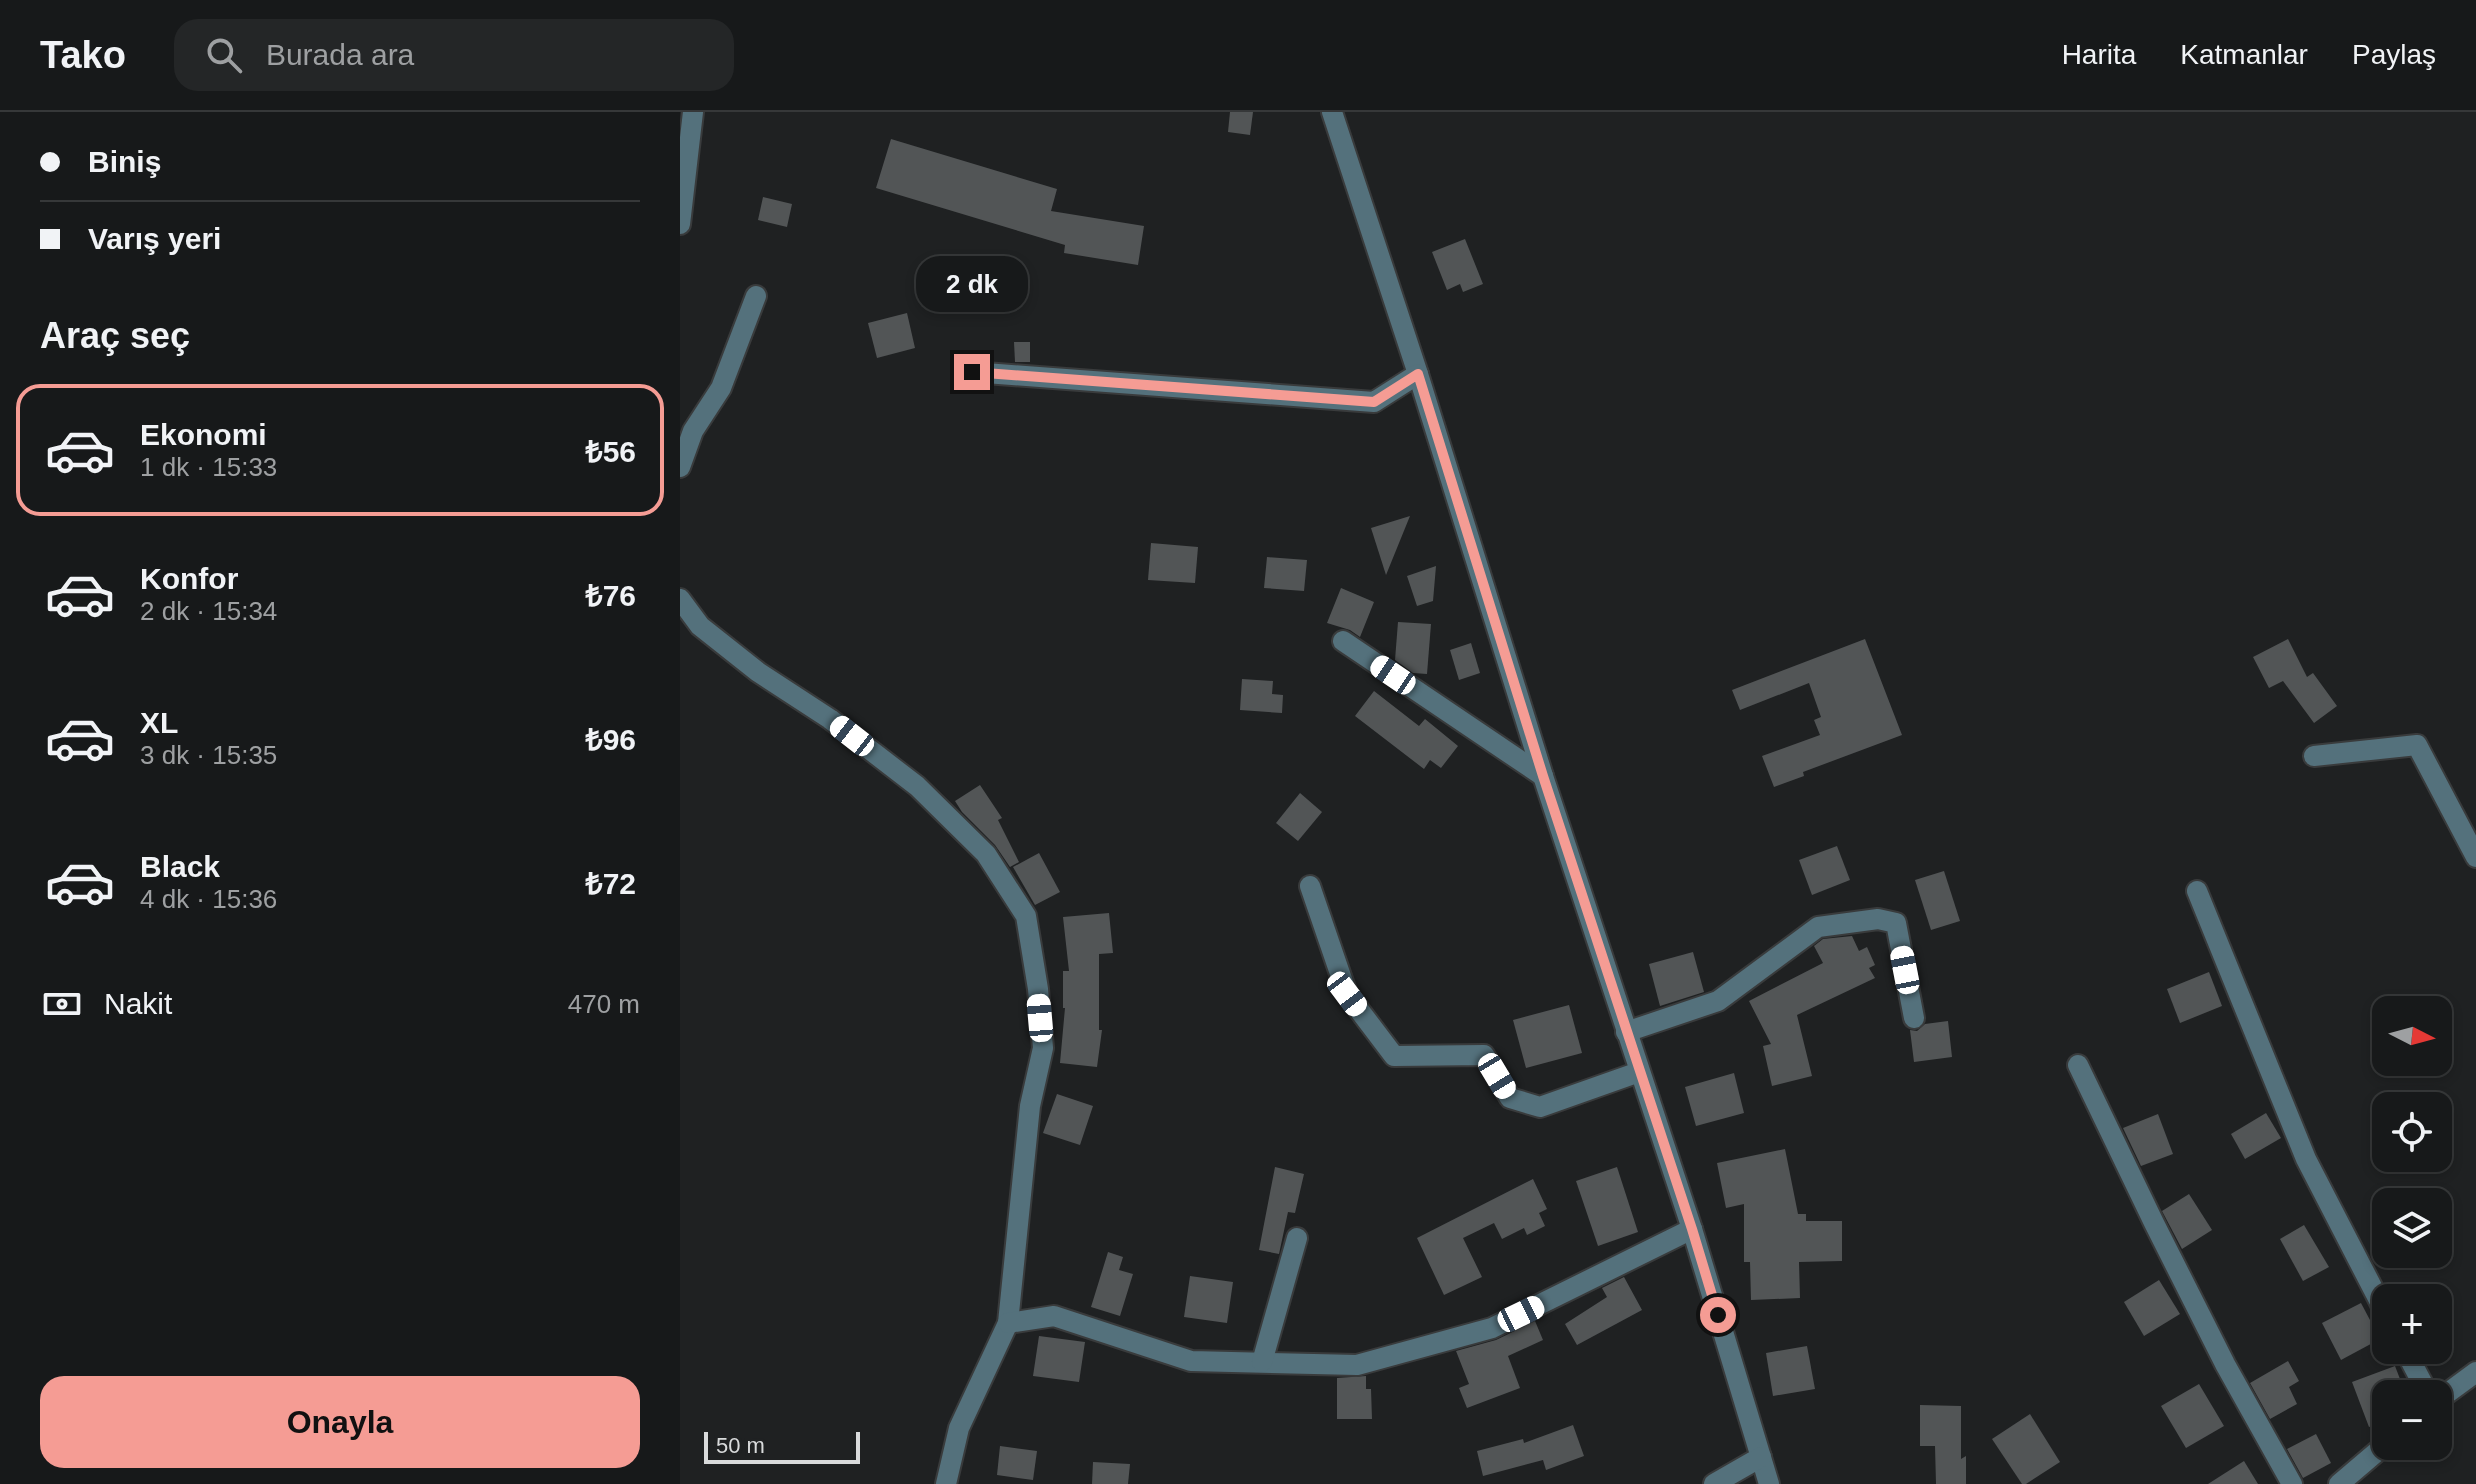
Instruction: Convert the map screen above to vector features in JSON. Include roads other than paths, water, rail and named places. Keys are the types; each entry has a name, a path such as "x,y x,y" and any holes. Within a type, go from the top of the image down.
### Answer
{"street":[{"path":"680,224 693,112"},
{"path":"1332,112 1418,374 1543,776 1692,1229 1769,1484"},
{"path":"680,467 693,431 721,388 756,296"},
{"path":"972,372 1374,402 1418,374"},
{"path":"680,599 700,626 758,672 830,719 917,786 986,854 1026,916 1038,989 1043,1048 1030,1106 1008,1323 959,1428 946,1484"},
{"path":"1343,641 1543,776"},
{"path":"2314,756 2417,745 2476,857"},
{"path":"1310,886 1347,994 1394,1056 1484,1055 1510,1098 1540,1107 1639,1072"},
{"path":"2197,891 2306,1159 2372,1287"},
{"path":"1626,1032 1718,1001 1818,927 1878,919 1896,923 1914,1018"},
{"path":"2078,1065 2217,1350 2292,1484"},
{"path":"1008,1323 1054,1316 1191,1361 1357,1365 1492,1328 1692,1229"},
{"path":"1262,1362 1297,1238"},
{"path":"2452,1390 2476,1372"},
{"path":"2339,1484 2372,1456"},
{"path":"1714,1484 1761,1457"}]}
